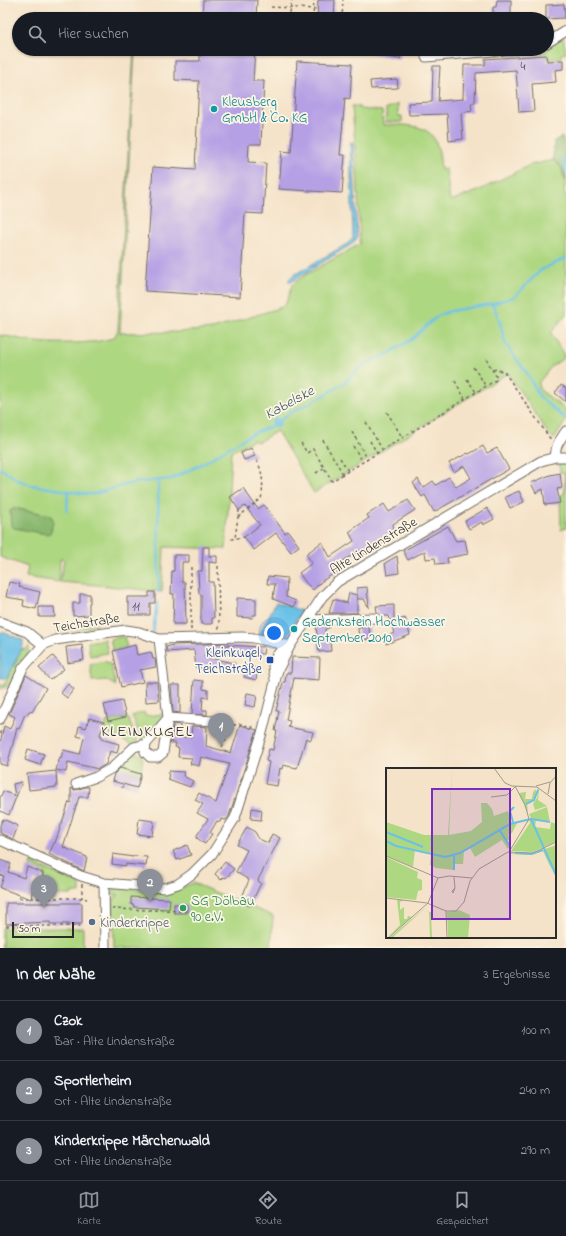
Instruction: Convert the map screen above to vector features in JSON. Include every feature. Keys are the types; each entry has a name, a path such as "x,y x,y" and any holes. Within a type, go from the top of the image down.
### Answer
{"street":[{"path":"554,39 566,33"},
{"path":"426,57 438,56"},
{"path":"566,431 556,449 556,457 566,457"},
{"name":"Alte Lindenstraße","path":"0,840 84,877 104,883 148,888 173,886 187,878 212,854 234,818 262,733 278,670 290,646 322,596 337,582 541,462 556,457"},
{"path":"307,620 376,618"},
{"path":"0,622 26,632 43,645"},
{"name":"Teichstraße","path":"1,720 23,668 43,645 54,640 126,630 139,632 159,639 220,637 254,638 290,646"},
{"path":"146,744 145,752 150,757 158,757 163,753 168,718 159,639"},
{"path":"168,718 213,721"},
{"path":"76,784 96,777 112,768 134,748 146,744 168,718"},
{"path":"104,883 104,948"}],"path":[{"path":"290,12 292,0"},
{"path":"314,0 314,12"},
{"path":"342,12 343,0"},
{"path":"271,7 318,9"},
{"path":"301,444 307,453 313,449 332,481 496,380 497,378 485,357"},
{"path":"473,367 485,387"},
{"path":"493,370 501,370 505,373 552,442"},
{"path":"467,379 476,392"},
{"path":"455,381 465,399"},
{"path":"387,412 402,438"},
{"path":"366,422 382,449"},
{"path":"352,432 368,458"},
{"path":"323,440 343,474"},
{"path":"370,441 377,452"},
{"path":"353,446 363,462"},
{"path":"340,458 348,471"},
{"path":"238,517 261,499 263,489 262,473 256,459"},
{"path":"316,473 324,468"},
{"path":"239,510 235,538 232,539 244,538"},
{"path":"191,566 191,638"},
{"path":"218,566 220,637"},
{"path":"0,734 1,720"},
{"path":"222,747 234,725 241,724 259,729"},
{"path":"82,898 82,882 84,877"},
{"path":"19,898 87,899"},
{"path":"109,910 114,908 186,912"},
{"path":"6,926 80,926"}],"green space":[{"path":"563,37 566,53 561,54 561,58 548,59 548,56 554,56 554,43"},
{"path":"134,56 120,333 178,332 213,329 282,307 286,303 292,285 302,277 360,244 357,169 352,106 359,106 359,109 382,111 383,125 414,126 428,132 437,145 441,170 446,169 450,201 478,191 530,165 553,160 561,167 566,183 564,189 566,200 566,314 551,333 565,357 551,367 539,382 539,389 566,410 566,421 554,439 547,432 508,373 314,493 277,431 258,442 253,440 231,452 226,549 164,547 162,592 60,582 64,560 60,559 59,582 26,577 28,567 0,557 0,335 37,342 88,342 114,337 118,329"},
{"path":"398,104 398,116 402,116 402,122 386,122 386,109"},
{"path":"562,137 566,149 566,183 561,167 553,160 554,141"},
{"path":"559,464 566,464 566,528 561,530 560,496 565,492 564,473 560,472"},
{"path":"14,508 51,515 53,520 51,532 47,534 14,528 11,525 10,511"},
{"path":"97,624 96,627 58,632 56,627"},
{"path":"124,636 127,647 113,651 110,639"},
{"path":"105,639 108,653 90,656 88,642"},
{"path":"29,646 28,654 23,660 10,685 1,689 0,684 4,686 22,649 25,650"},
{"path":"105,661 110,664 116,686 106,680 92,681 90,664"},
{"path":"144,712 145,716 164,714 165,716 143,742 132,716"},
{"path":"128,718 138,743 130,744 105,731 106,722"},
{"path":"136,752 143,758 141,774 116,767 128,753"},
{"path":"31,862 80,884 80,893 71,893 71,895 43,895 45,872 30,866"},
{"name":"SG Dölbau 90 e.V.","path":"193,883 273,916 271,948 114,948 113,899 116,899 116,896 119,895 111,895 112,908 108,903 110,891 120,888 128,888 167,892"},
{"path":"2,928 83,928 83,948 2,948"}],"water":[{"path":"351,142 353,143 357,238 352,244 289,282 289,279 292,276 347,244 353,238"},
{"path":"276,602 302,611 284,638 269,636 267,633 266,635 260,634"},
{"path":"2,632 23,640 23,646 7,678 0,678 0,633"}],"building":[{"path":"203,0 257,0 256,12 202,12"},
{"path":"318,0 335,0 334,12 317,12"},
{"path":"497,0 511,0 511,12 493,12 493,7 496,7"},
{"path":"564,4 565,18 554,19 554,12 546,12 546,5"},
{"path":"200,56 255,56 253,81 264,81 261,144 249,144 248,162 266,163 263,214 245,213 240,297 145,291 153,167 195,170 199,81 175,80 175,61 200,61"},
{"path":"384,56 400,56 400,59"},
{"path":"546,56 547,61 563,60 563,69 555,70 556,82 532,84 534,111 519,112 516,70 476,73 475,103 471,103 472,111 461,113 463,139 449,141 447,114 409,115 408,103 432,102 433,66 440,66 438,101 463,99 464,65 485,65 485,59"},
{"path":"297,61 352,64 350,99 345,98 340,155 345,155 342,193 279,189 282,151 291,152"},
{"path":"397,79 398,88 371,89 370,81"},
{"path":"561,385 566,388 566,402 555,393"},
{"path":"483,446 487,453 497,448 509,469 434,512 425,495 422,497 413,483 418,479 423,488 433,481 436,485 449,477 456,487 471,478 464,466 454,472 449,463"},
{"path":"251,448 255,456 244,460 241,453"},
{"path":"560,473 562,488 557,489 560,503 545,505 543,489 536,493 531,483 550,475"},
{"path":"243,488 258,509 264,505 285,533 288,531 299,546 291,552 276,533 254,550 244,537 260,525 245,506 239,510 230,497"},
{"path":"519,491 524,502 510,508 505,497"},
{"path":"408,500 415,510 393,524 395,536 363,555 360,550 340,563 343,568 322,581 313,590 306,583 299,573 312,563 306,554 322,542 330,557 354,541 349,532 369,518 367,515 384,504 389,512"},
{"path":"487,508 494,519 483,525 482,522 469,529 465,521"},
{"path":"448,526 456,541 465,540 468,554 447,558 448,563 436,564 435,558 426,559 425,551 408,560 403,551"},
{"path":"203,547 209,547 209,556 217,556 217,563 209,562 209,582 213,582 214,618 212,618 212,624 201,624 201,594 199,594 198,571 202,571"},
{"path":"174,555 189,555 189,562 182,562 182,582 185,582 186,624 173,624 174,594 171,594 172,571 174,571"},
{"path":"397,556 399,573 387,575 385,563"},
{"path":"268,576 287,578 286,597 296,601 294,607 273,599 275,584 267,584"},
{"path":"9,582 20,584 19,587 40,592 36,609 23,606 24,600 6,597"},
{"path":"367,587 369,608 364,599 357,599 357,588"},
{"path":"149,592 155,592 155,603 150,603 150,615 129,615 129,603 127,603 127,597 149,597"},
{"path":"349,593 357,595 357,613 329,613 333,599 347,603"},
{"path":"80,594 90,594 89,615 73,616 73,603 80,603"},
{"path":"237,598 256,599 256,615 253,615 252,618 237,617"},
{"path":"394,605 394,621 405,618 410,635 386,644 384,638 394,633 389,616 381,616 377,612 376,606"},
{"path":"39,607 54,607 55,617 39,617"},
{"path":"329,625 329,628 325,629 326,641 330,641 331,651 319,652 316,626"},
{"path":"369,627 370,639 359,640 358,628"},
{"path":"224,643 224,645 264,647 263,654 205,652 204,657 235,663 234,666 196,668 194,650 167,652 166,647 174,645"},
{"path":"82,645 84,660 68,663 66,647"},
{"path":"135,645 137,655 151,652 153,659 155,659 156,667 140,670 143,682 121,687 113,651"},
{"path":"53,656 64,669 50,680 39,668"},
{"path":"292,657 320,658 319,680 294,678 286,720 290,721 288,727 313,732 311,740 306,738 297,768 283,765 282,769 280,768 277,786 265,784 269,762 266,761 269,749 273,750 279,711 276,711 283,682 285,682 286,673 291,673"},
{"path":"246,666 258,668 256,680 244,677"},
{"path":"26,675 46,688 32,712 29,711 27,715 25,714 19,729 17,728 7,766 0,764 0,743 4,726 10,729 15,717 9,714"},
{"path":"194,680 203,681 203,689 208,690 208,698 203,697 202,710 207,710 207,715 192,714"},
{"path":"145,682 157,682 159,701 146,702"},
{"path":"68,684 74,689 67,698 61,693"},
{"path":"171,685 180,685 180,713 173,712"},
{"path":"247,693 257,695 255,707 245,705"},
{"path":"122,701 126,717 108,721 104,705"},
{"path":"89,718 104,722 100,735 102,736 101,739 119,744 117,753 110,751 106,764 98,769 68,762 66,772 56,770 63,750 80,754 84,738 77,736 79,726 86,728"},
{"path":"173,724 180,725 180,737 191,737 192,726 207,727 206,746 231,753 240,725 257,730 229,816 226,820 221,819 220,822 217,821 210,833 212,834 205,844 197,838 197,835 208,819 197,813 203,804 195,800 199,793 216,803 229,764 201,757 199,766 190,764 192,758 178,757 179,748 175,747 176,743 171,743"},
{"path":"28,749 44,754 40,765 25,760"},
{"path":"120,768 141,774 137,788 112,781 114,774"},
{"path":"56,771 57,787 29,790 27,774"},
{"path":"169,771 184,772 183,776 193,781 190,787 168,779"},
{"path":"22,782 9,815 0,811 0,798 3,791 15,796 13,784"},
{"path":"89,787 88,797 79,797 63,847 87,857 84,871 49,854 55,843 69,802 71,803 71,788 75,790"},
{"path":"252,808 262,810 261,820 251,819"},
{"path":"3,819 18,826 13,839 0,833 0,825"},
{"path":"139,819 154,821 152,836 137,834"},
{"path":"247,827 255,832 259,839 268,843 272,834 280,838 259,878 258,881 261,883 250,906 240,902 249,880 236,872 247,850 237,845"},
{"path":"187,845 191,855 177,860 173,851"},
{"path":"113,854 133,857 147,857 146,866 112,864"},
{"path":"0,860 11,864 8,872 24,878 27,867 43,873 42,883 34,880 31,899 0,888 4,876 0,875"},
{"path":"225,862 234,869 226,878 224,877 221,880 215,874"},
{"path":"131,897 170,899 169,909 134,907 134,905 131,904"},
{"path":"6,903 82,903 82,924 50,924 50,922 6,924"},
{"path":"174,904 187,905 187,913 174,913"}],"waterway":[{"path":"566,157 563,160 566,172"},
{"name":"Kabelske","path":"0,468 18,480 31,485 87,494 94,494 132,483 171,479 202,464 254,433 273,426 288,414 323,396 344,383 363,365 388,354 411,340 435,318 442,314 491,304 514,297 541,270 566,258"},
{"path":"491,304 494,307 500,322 505,343 528,375 539,396 564,418"},
{"path":"158,481 159,592"},
{"path":"67,511 68,491"},
{"path":"153,632 157,603"}],"place":[{"name":"Kleusberg GmbH & Co. KG","path":"214,109"},
{"name":"Gedenkstein Hochwasser September 2010","path":"294,629"},
{"name":"Kleinkugel, Teichstraße","path":"270,660"},
{"name":"Czok","path":"221,746"},
{"name":"Sportlerheim","path":"150,902"},
{"name":"Kinderkrippe Märchenwald","path":"44,908"},
{"name":"SG Dölbau 90 e.V.","path":"183,908"},
{"name":"Kinderkrippe","path":"92,922"}],"district":[{"name":"KLEINKUGEL","path":"147,730"}]}
